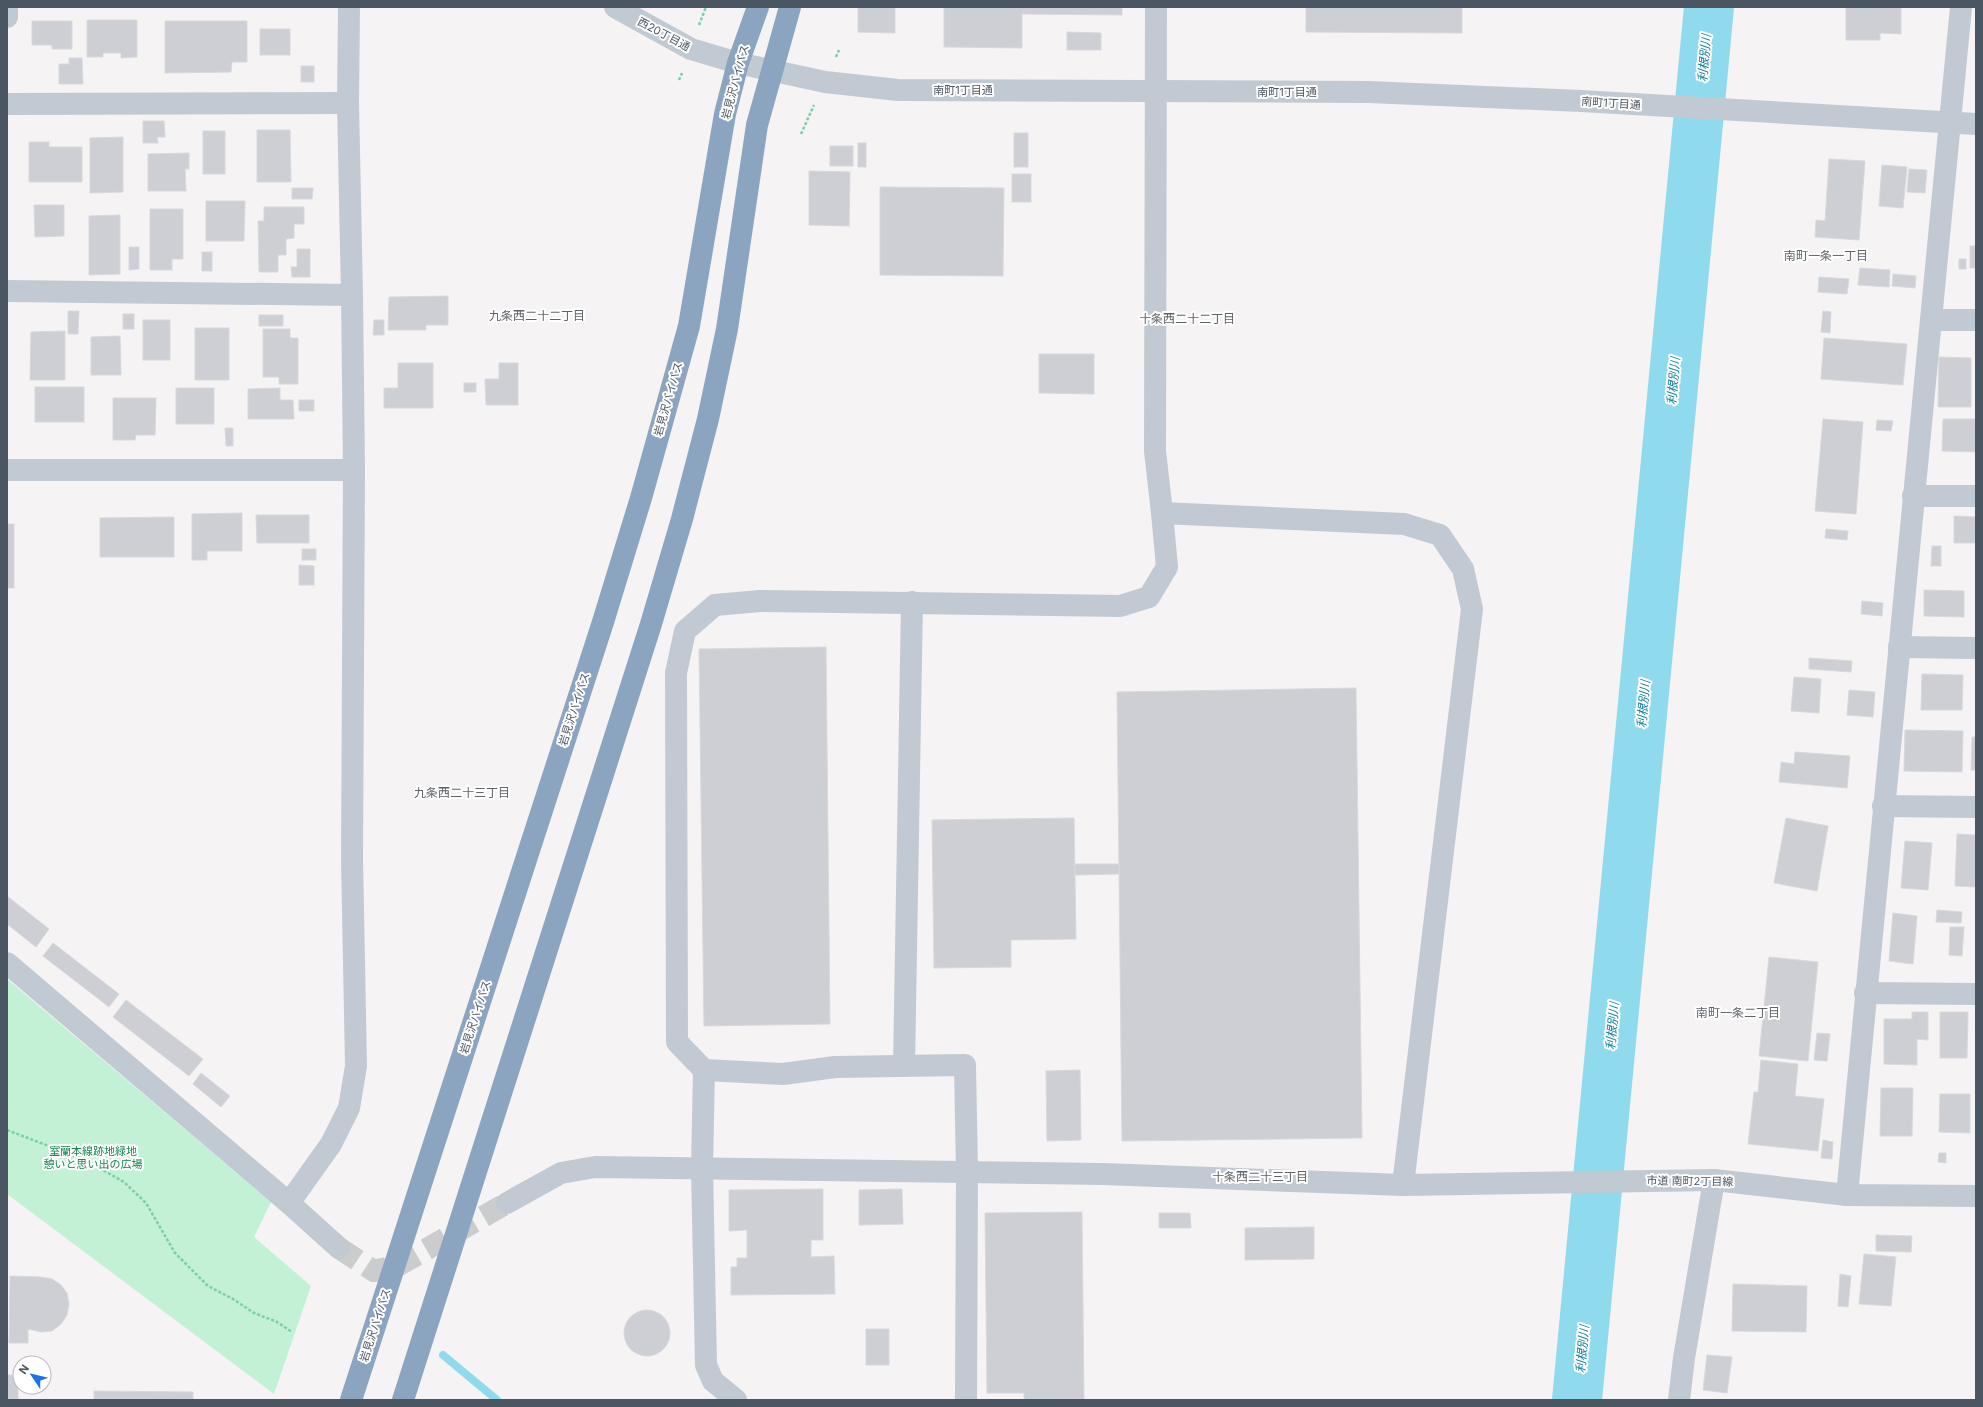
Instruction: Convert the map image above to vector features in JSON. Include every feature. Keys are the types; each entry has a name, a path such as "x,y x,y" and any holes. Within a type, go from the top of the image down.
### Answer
{"highway":[{"name":"岩見沢バイパス","path":"351,1400 641,498 689,326 725,114 738,62 758,7"},
{"path":"402,1400 651,624 682,519 708,419 725,336 757,125 790,7"}],"street":[{"path":"7,7 7,17"},
{"path":"289,1203 331,1144 349,1108 356,1066 352,859 354,470 348,103 349,7"},
{"name":"西20丁目通","path":"615,7 691,49 773,70"},
{"path":"966,1400 967,1172 965,1065 835,1067 783,1074 704,1070 677,1042 676,673 685,631 714,604 760,600 1120,606 1149,597 1167,567 1155,451 1154,92 1156,7"},
{"path":"1847,1195 1865,993 1950,124 1960,7"},
{"name":"南町1丁目通","path":"773,70 825,82 898,90 1369,92 1581,101 1950,124 1976,124"},
{"path":"7,104 348,103"},
{"path":"7,291 352,295"},
{"path":"1931,320 1976,320"},
{"path":"7,470 354,470"},
{"path":"1913,496 1976,496"},
{"path":"1162,513 1404,524 1440,535 1463,569 1472,609 1403,1185"},
{"path":"904,1066 912,602"},
{"path":"1899,647 1976,648"},
{"path":"1883,806 1976,807"},
{"path":"7,962 289,1203 339,1248"},
{"path":"1865,993 1976,994"},
{"path":"704,1070 702,1168 706,1365 713,1381 736,1400"},
{"name":"市道 南町2丁目線","path":"506,1203 561,1173 595,1167 1103,1174 1403,1185 1704,1179 1847,1195 1976,1196"},
{"path":"1680,1400 1704,1179"}],"path":[{"path":"7,1130 85,1160 124,1182 146,1203 175,1253 208,1286 234,1299 254,1313 277,1322 292,1332"}],"green space":[{"name":"室蘭本線跡地緑地 憩いと思い出の広場","path":"7,979 271,1202 254,1237 311,1286 274,1394 7,1194"}],"building":[{"path":"858,7 895,7 895,33 858,32"},
{"path":"944,7 1122,7 1122,15 1022,14 1022,48 944,47"},
{"path":"1306,7 1462,7 1462,33 1306,32"},
{"path":"1846,7 1901,7 1901,34 1880,33 1880,40 1846,40"},
{"path":"87,20 137,20 137,57 121,58 121,53 103,53 103,57 87,57"},
{"path":"32,21 72,21 72,49 52,49 52,45 32,45"},
{"path":"165,21 247,21 247,62 232,62 231,72 165,73"},
{"path":"260,29 290,29 290,55 260,55"},
{"path":"1067,32 1101,33 1101,50 1067,50"},
{"path":"69,58 82,58 83,84 59,84 59,64 69,64"},
{"path":"301,66 314,66 314,82 301,82"},
{"path":"143,121 164,121 165,137 157,137 158,143 143,143"},
{"path":"257,130 290,130 291,182 257,182"},
{"path":"203,131 225,131 225,174 203,174"},
{"path":"1014,133 1028,133 1028,167 1014,167"},
{"path":"123,137 123,192 90,193 90,138"},
{"path":"29,142 49,142 49,147 82,147 82,182 29,182"},
{"path":"858,143 866,143 866,167 858,167"},
{"path":"830,146 853,146 853,166 830,166"},
{"path":"189,153 189,169 185,169 186,191 148,191 148,154"},
{"path":"1829,159 1865,161 1859,240 1815,237 1816,220 1825,221"},
{"path":"1882,165 1907,167 1903,208 1879,206"},
{"path":"1909,169 1927,170 1925,193 1907,192"},
{"path":"809,171 850,172 849,226 809,225"},
{"path":"1012,174 1031,174 1031,202 1012,202"},
{"path":"880,187 1004,188 1003,276 880,275"},
{"path":"292,188 313,188 312,199 292,199"},
{"path":"206,201 245,201 244,241 206,241"},
{"path":"34,205 64,205 64,236 35,237"},
{"path":"264,207 304,207 304,224 294,224 294,238 286,239 286,255 278,255 278,272 259,272 258,221 264,221"},
{"path":"150,209 183,209 183,259 172,259 172,270 150,270"},
{"path":"120,215 120,274 89,275 89,216"},
{"path":"1970,246 1976,246 1976,268 1970,268"},
{"path":"129,247 139,247 139,269 129,270"},
{"path":"297,249 310,249 310,277 292,277 291,267 297,267"},
{"path":"202,252 212,252 212,271 202,271"},
{"path":"1959,259 1966,259 1966,269 1959,269"},
{"path":"1860,268 1890,270 1889,287 1858,285"},
{"path":"1893,274 1916,276 1915,288 1892,286"},
{"path":"1819,277 1849,279 1847,294 1818,292"},
{"path":"448,296 448,325 426,325 426,330 388,330 389,297"},
{"path":"68,311 79,311 78,334 68,334"},
{"path":"1823,311 1831,312 1830,333 1821,332"},
{"path":"123,314 134,314 134,329 123,329"},
{"path":"259,315 283,315 283,326 259,326"},
{"path":"143,320 170,320 170,360 143,360"},
{"path":"374,320 384,320 384,335 373,335"},
{"path":"195,328 229,328 229,380 195,380"},
{"path":"263,329 290,329 290,338 298,338 298,384 279,384 279,377 263,377"},
{"path":"65,331 65,380 30,380 31,332"},
{"path":"120,336 121,375 91,375 91,337"},
{"path":"1824,338 1907,344 1903,385 1821,379"},
{"path":"1039,354 1094,354 1094,394 1039,393"},
{"path":"1939,357 1971,358 1971,407 1938,407"},
{"path":"398,363 433,363 433,408 384,408 384,388 398,388"},
{"path":"499,363 518,363 518,405 486,405 485,379 499,379"},
{"path":"464,383 476,383 476,392 464,392"},
{"path":"35,387 84,387 84,422 35,422"},
{"path":"176,388 214,388 214,424 176,424"},
{"path":"280,388 280,400 293,400 294,419 248,419 248,389"},
{"path":"113,398 156,398 155,435 136,435 135,440 113,440"},
{"path":"299,400 314,400 314,411 299,411"},
{"path":"1823,419 1863,422 1856,514 1815,511"},
{"path":"1943,419 1976,419 1976,452 1942,451"},
{"path":"1877,420 1893,421 1891,431 1876,430"},
{"path":"225,428 233,428 233,446 226,446"},
{"path":"242,513 242,551 207,551 207,560 192,560 192,514"},
{"path":"256,515 309,515 309,543 257,543"},
{"path":"1954,516 1976,517 1976,543 1954,543"},
{"path":"174,517 174,557 100,557 100,518"},
{"path":"7,524 14,524 14,588 7,588"},
{"path":"1826,529 1848,531 1847,540 1825,538"},
{"path":"1932,546 1941,546 1941,566 1931,566"},
{"path":"302,549 316,549 316,560 302,560"},
{"path":"299,565 314,566 314,585 299,585"},
{"path":"1924,590 1964,591 1964,617 1924,616"},
{"path":"1862,601 1883,603 1882,616 1861,614"},
{"path":"826,647 830,1024 704,1026 699,649"},
{"path":"1809,658 1852,661 1851,672 1809,669"},
{"path":"1922,674 1963,675 1962,710 1921,710"},
{"path":"1794,677 1821,679 1819,713 1791,711"},
{"path":"1356,688 1362,1138 1122,1141 1117,692"},
{"path":"1849,690 1875,692 1873,717 1847,715"},
{"path":"1905,730 1963,731 1962,772 1904,771"},
{"path":"1972,737 1976,737 1976,770 1971,770"},
{"path":"1795,752 1850,756 1847,788 1779,782 1781,762 1794,764"},
{"path":"1074,818 1076,939 1011,940 1011,967 934,968 932,820"},
{"path":"1786,818 1828,826 1817,891 1774,883"},
{"path":"1957,834 1976,835 1976,887 1955,886"},
{"path":"1905,841 1932,843 1928,890 1901,888"},
{"path":"1075,864 1119,864 1119,874 1075,875"},
{"path":"7,896 49,929 36,947 7,924"},
{"path":"1937,910 1962,912 1961,923 1936,922"},
{"path":"1893,913 1917,916 1913,964 1889,961"},
{"path":"1950,927 1964,927 1962,956 1949,955"},
{"path":"53,943 119,994 109,1007 43,956"},
{"path":"1769,957 1818,962 1808,1061 1759,1056"},
{"path":"126,1000 203,1059 189,1076 113,1017"},
{"path":"1912,1012 1928,1012 1928,1040 1917,1039 1917,1065 1884,1064 1884,1019 1912,1019"},
{"path":"1940,1012 1968,1012 1967,1058 1940,1058"},
{"path":"1817,1033 1830,1034 1827,1061 1814,1060"},
{"path":"1761,1060 1798,1064 1795,1096 1824,1099 1818,1151 1748,1144 1754,1092 1758,1092"},
{"path":"1080,1070 1081,1140 1047,1141 1046,1071"},
{"path":"201,1073 230,1096 221,1107 193,1084"},
{"path":"1881,1088 1913,1088 1912,1136 1880,1136"},
{"path":"1940,1094 1970,1094 1970,1133 1939,1132"},
{"path":"1823,1140 1833,1142 1832,1159 1821,1158"},
{"path":"1939,1153 1946,1153 1946,1163 1938,1162"},
{"path":"823,1189 823,1240 811,1240 811,1257 834,1256 835,1294 731,1295 731,1267 737,1267 737,1258 747,1258 747,1230 729,1231 729,1190"},
{"path":"902,1189 903,1224 859,1225 859,1190"},
{"path":"1082,1212 1084,1400 1024,1400 1024,1393 987,1393 985,1213"},
{"path":"1159,1213 1190,1213 1191,1228 1159,1228"},
{"path":"1314,1227 1314,1259 1245,1260 1245,1228"},
{"path":"1876,1235 1912,1236 1911,1252 1876,1251"},
{"path":"1864,1254 1896,1257 1891,1306 1859,1304"},
{"path":"1840,1274 1851,1276 1848,1307 1838,1306"},
{"path":"10,1276 41,1277 52,1279 61,1285 67,1293 69,1304 67,1315 61,1324 52,1331 41,1332 28,1329 28,1343 9,1343"},
{"path":"1733,1284 1807,1286 1806,1332 1732,1331"},
{"path":"647,1310 660,1314 666,1320 670,1333 666,1346 660,1352 647,1356 634,1352 628,1346 624,1333 628,1320 634,1314"},
{"path":"866,1329 889,1329 889,1365 866,1365"},
{"path":"1707,1355 1732,1357 1727,1393 1703,1390"},
{"path":"7,1375 12,1375 12,1395 18,1395 18,1400 7,1400"},
{"path":"94,1391 193,1392 193,1400 94,1400"}],"waterway":[{"name":"利根別川","path":"1577,1400 1709,7"},
{"path":"443,1355 497,1400"}],"tunnel":[{"path":"339,1248 374,1271 399,1265 507,1203"}],"district":[{"name":"南町一条一丁目","path":"1826,255"},
{"name":"九条西二十二丁目","path":"537,315"},
{"name":"十条西二十二丁目","path":"1187,318"},
{"name":"九条西二十三丁目","path":"462,792"},
{"name":"南町一条二丁目","path":"1738,1012"},
{"name":"十条西二十三丁目","path":"1260,1176"}]}
